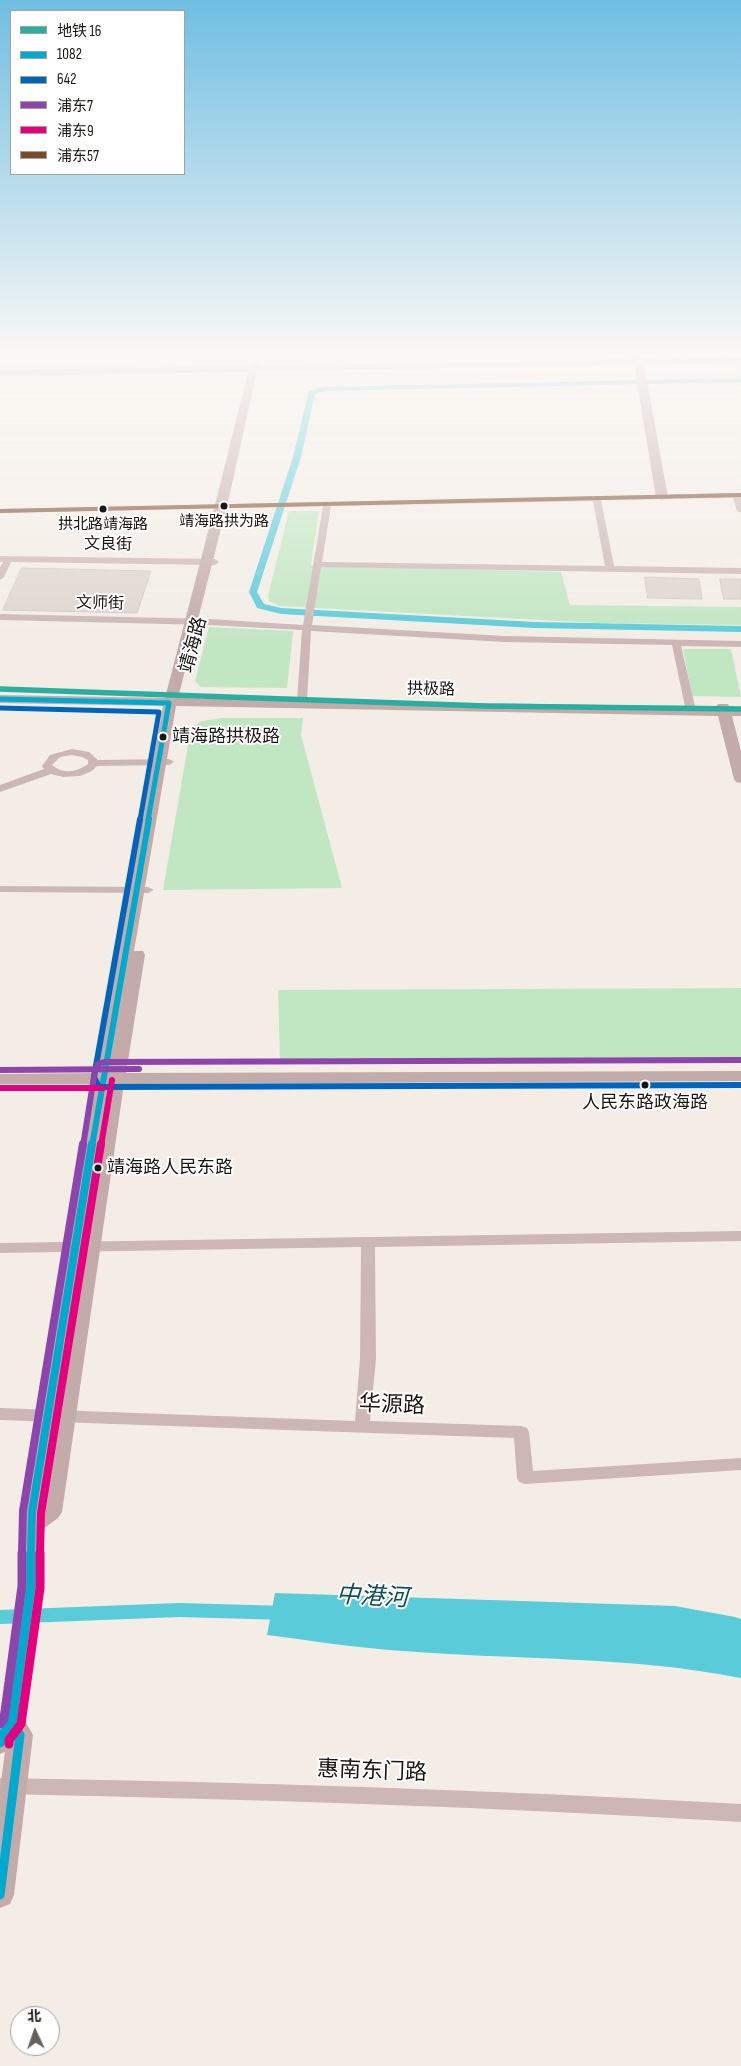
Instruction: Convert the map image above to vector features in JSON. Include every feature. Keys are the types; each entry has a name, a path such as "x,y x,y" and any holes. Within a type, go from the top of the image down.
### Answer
{"main road":[{"name":"靖海路","path":"0,1895 7,1786 20,1735 6,1733 23,1648 31,1587 33,1524 50,1512 55,1418 163,762 175,701 239,449"},
{"path":"654,449 662,497"},
{"name":"拱极路","path":"0,694 175,701 302,700 690,709"},
{"name":"拱极路","path":"0,699 690,709 741,707"},
{"path":"724,709 741,779"},
{"name":"拱极路","path":"724,709 741,712"},
{"path":"0,1079 110,1075 741,1069"},
{"path":"0,1071 110,1075 741,1076"}],"street":[{"path":"0,512 738,495 741,511"},
{"path":"597,498 610,568"},
{"path":"302,700 307,629 326,504"},
{"path":"0,577 4,559"},
{"name":"文良街","path":"4,559 210,562"},
{"path":"317,564 741,571"},
{"name":"文师街","path":"0,617 195,622 505,639 740,646"},
{"path":"676,643 690,709"},
{"path":"66,753 85,754 93,759 93,763 90,768 79,773 65,774 51,770 47,766 50,760 66,753"},
{"path":"93,763 163,762"},
{"path":"0,789 51,770"},
{"path":"0,889 142,890"},
{"path":"0,1248 741,1236"},
{"path":"362,1427 368,1358 368,1242"},
{"name":"华源路","path":"0,1414 55,1418 521,1432 524,1478 741,1464"},
{"name":"惠南东门路","path":"7,1786 213,1790 535,1802 741,1813"}],"green space":[{"path":"289,511 319,511 311,565 561,572 570,605 741,607 741,625 597,623 280,606 269,601 268,595"},
{"path":"209,627 293,631 287,688 201,687 195,681"},
{"path":"683,649 731,649 741,697 692,696"},
{"path":"221,718 303,718 301,735 342,888 163,890 191,728 202,721"},
{"path":"741,988 741,1058 280,1061 278,990"}],"water":[{"path":"275,1593 675,1606 741,1619 741,1678 699,1671 615,1662 386,1650 267,1635"}],"building":[{"path":"22,568 151,571 137,613 3,610"},
{"path":"645,577 699,579 702,599 648,598"},
{"path":"720,579 741,579 741,599 724,599"}],"waterway":[{"path":"299,449 253,592 260,606 281,611 535,625 741,629"},
{"name":"中港河","path":"0,1617 179,1610 287,1613"}],"metro line":[{"name":"16","path":"0,689 485,706 741,709"}],"transit line":[{"name":"浦东57","path":"0,511 741,495"},
{"name":"1082","path":"0,699 169,703 94,1131 45,1426 32,1512 31,1587 12,1723 1,1736 0,1743"},
{"name":"642","path":"0,708 159,712 94,1077 99,1087 741,1085"},
{"name":"浦东7","path":"0,1724 4,1719 22,1586 23,1511 95,1070 98,1064 104,1062 741,1060"},
{"name":"浦东7","path":"0,1070 139,1069"},
{"name":"浦东9","path":"9,1744 9,1740 21,1724 40,1588 41,1513 112,1080"},
{"name":"浦东9","path":"0,1088 103,1088"},
{"name":"1082","path":"0,1895 20,1735 12,1723 15,1707"}],"place":[{"name":"靖海路拱为路","path":"224,506"},
{"name":"拱北路靖海路","path":"103,509"},
{"name":"靖海路拱极路","path":"163,737"},
{"name":"人民东路政海路","path":"645,1085"},
{"name":"靖海路人民东路","path":"98,1168"}]}
